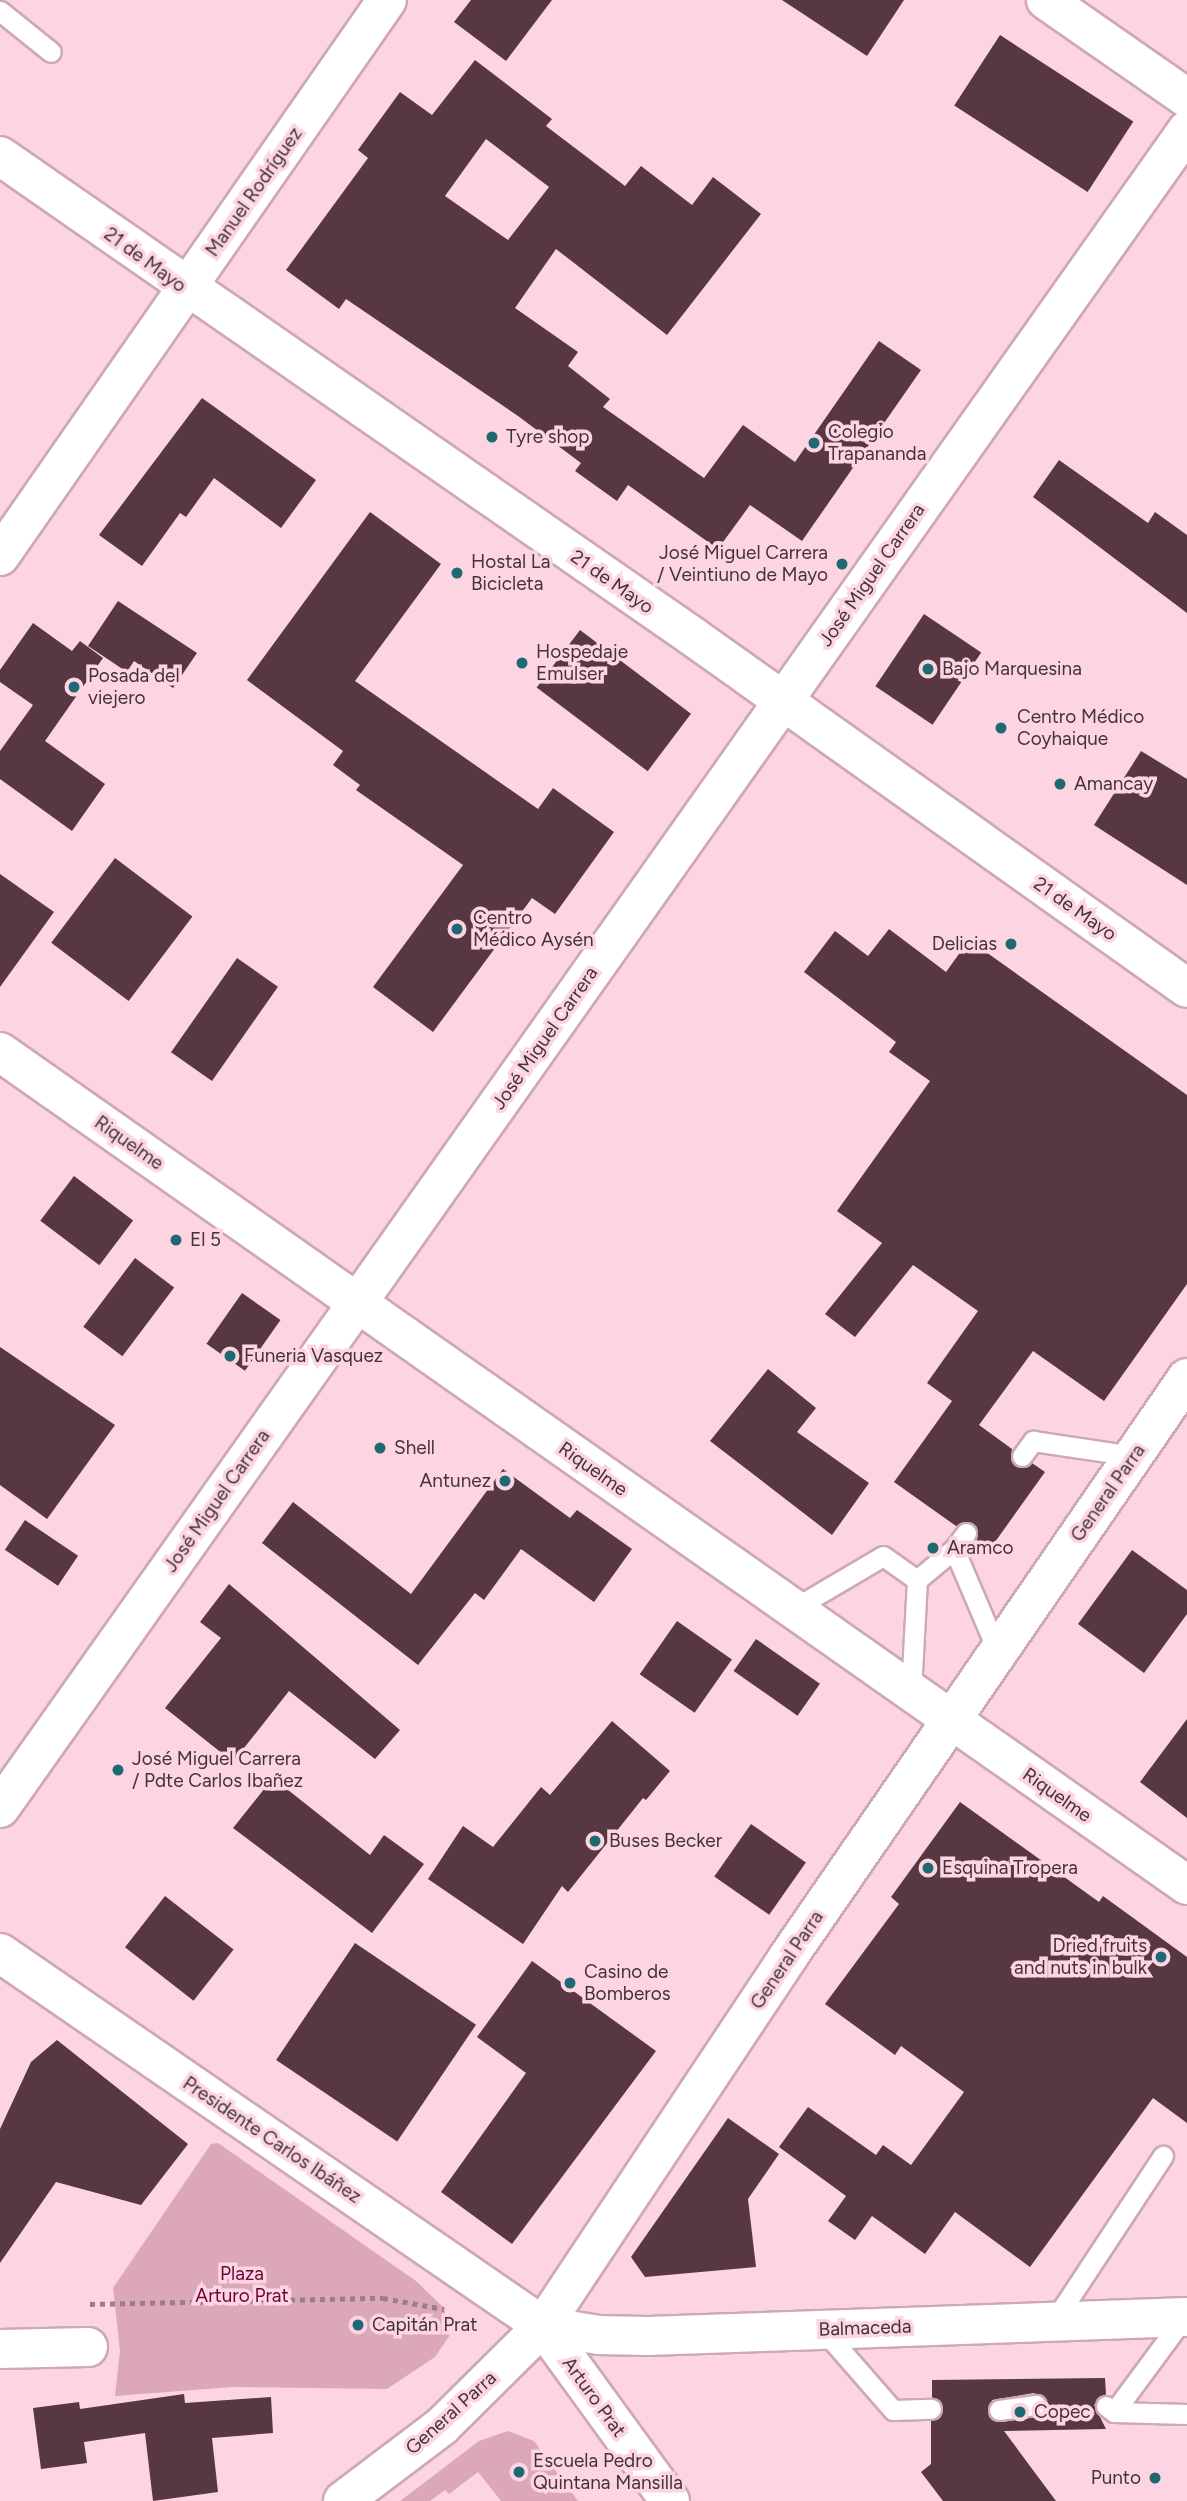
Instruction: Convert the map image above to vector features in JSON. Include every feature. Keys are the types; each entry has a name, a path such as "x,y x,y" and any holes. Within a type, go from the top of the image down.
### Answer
{"street":[{"name":"Manuel Rodríguez","path":"0,555 387,0"},
{"path":"1046,0 1187,98"},
{"name":"José Miguel Carrera","path":"0,1808 1187,130"},
{"name":"21 de Mayo","path":"0,156 186,289 783,701 1187,988"},
{"name":"Riquelme","path":"0,1052 1187,1885"},
{"name":"General Parra","path":"343,2501 442,2426 543,2326 951,1721 1187,1378"},
{"name":"Presidente Carlos Ibáñez","path":"0,1953 543,2326"},
{"name":"Balmaceda","path":"543,2326 599,2335 1186,2317"},
{"name":"Arturo Prat","path":"543,2326 670,2501"},
{"path":"0,2349 88,2347"}],"lane":[{"path":"0,12 51,52"},
{"path":"1022,1456 1033,1441 1133,1456"},
{"path":"911,1692 917,1580 960,1541 998,1653"},
{"path":"793,1609 883,1556 917,1580"},
{"path":"1054,2322 1163,2156"},
{"path":"1186,2317 1110,2409 1187,2414"},
{"path":"824,2330 893,2410 931,2409"},
{"path":"999,2410 1036,2405"}],"path":[{"path":"76,2305 383,2298 450,2310"}],"green space":[{"name":"Plaza Arturo Prat","path":"218,2143 416,2281 444,2308 450,2335 435,2357 387,2389 232,2387 115,2396 120,2351 113,2288 211,2144"},
{"name":"Escuela Pedro Quintana Mansilla","path":"508,2431 534,2441 578,2501 501,2501 478,2472 449,2494 445,2490 430,2501 400,2501 479,2441"}],"building":[{"path":"471,0 552,0 506,61 454,22"},
{"path":"782,0 904,0 867,56"},
{"path":"1000,35 1133,122 1088,192 954,105"},
{"path":"475,60 552,119 546,126 625,186 641,166 692,205 713,177 761,214 667,335 556,249 515,308 578,352 568,366 610,399 603,407 704,478 743,425 795,462 879,341 921,370 802,541 750,505 718,549 628,485 617,501 575,471 581,463 518,416 346,299 339,309 286,270 368,158 358,150 400,92 432,115","holes":["486,139 549,187 508,240 445,196"]},
{"path":"202,398 316,480 281,528 214,478 186,517 180,513 142,566 99,535"},
{"path":"1059,460 1148,523 1155,512 1187,535 1187,613 1033,497"},
{"path":"370,512 441,564 355,681 538,809 553,788 614,832 555,914 532,898 433,1032 373,987 463,865 356,790 360,785 333,765 343,751 247,680"},
{"path":"118,601 197,653 173,688 134,661 127,672 88,646"},
{"name":"Bajo Marquesina","path":"924,614 981,653 933,725 875,686"},
{"path":"33,623 72,651 80,641 103,658 45,741 105,784 72,831 0,779 0,751 33,705 0,682 0,670"},
{"path":"580,630 691,714 648,771 537,688"},
{"path":"1141,751 1187,779 1187,885 1094,825"},
{"path":"115,858 192,916 129,1001 51,943"},
{"path":"0,874 54,912 0,987"},
{"path":"889,929 946,972 969,940 1187,1095 1187,1284 1104,1401 1033,1351 979,1425 1012,1449 1011,1460 1015,1466 1032,1463 1045,1472 990,1549 976,1540 973,1523 956,1526 894,1482 952,1401 927,1383 978,1311 913,1265 855,1337 825,1314 882,1243 837,1211 930,1081 889,1052 896,1042 804,972 835,931 868,956"},
{"path":"237,958 278,987 212,1081 171,1052"},
{"path":"74,1176 133,1221 99,1265 40,1221"},
{"path":"135,1258 174,1287 122,1356 83,1327"},
{"path":"242,1293 281,1320 245,1371 206,1344"},
{"path":"0,1347 115,1425 47,1519 0,1485"},
{"path":"768,1369 816,1408 797,1432 869,1483 832,1535 710,1441"},
{"path":"503,1469 570,1518 577,1510 632,1549 594,1602 521,1549 484,1600 475,1593 418,1665 262,1543 293,1502 411,1594"},
{"path":"25,1520 78,1556 58,1586 5,1550"},
{"path":"1132,1550 1187,1590 1187,1614 1144,1673 1078,1624"},
{"path":"229,1584 400,1730 375,1759 289,1691 233,1762 165,1708 221,1638 200,1622"},
{"path":"677,1621 732,1659 695,1713 640,1674"},
{"path":"756,1639 820,1684 798,1716 734,1671"},
{"path":"1187,1719 1187,1818 1140,1782"},
{"path":"612,1721 670,1771 646,1800 643,1798 568,1892 562,1886 523,1944 428,1879 463,1826 493,1847 541,1787 550,1795"},
{"path":"273,1778 370,1855 384,1835 424,1864 372,1933 233,1828"},
{"path":"960,1802 1099,1902 1103,1896 1187,1957 1187,2123 1153,2098 1030,2267 955,2212 925,2254 872,2216 855,2240 828,2221 846,2196 779,2147 808,2107 876,2155 883,2145 911,2165 964,2092 901,2046 895,2055 825,2004 899,1904 891,1897"},
{"path":"751,1824 806,1862 769,1915 714,1876"},
{"path":"165,1896 234,1950 194,2001 125,1947"},
{"path":"355,1943 476,2025 397,2142 276,2060"},
{"path":"532,1961 656,2051 512,2244 441,2192 526,2073 477,2037"},
{"path":"57,2040 188,2144 141,2205 56,2182 0,2263 0,2129 31,2062"},
{"path":"728,2118 779,2154 748,2199 756,2267 645,2277 631,2257"},
{"path":"1105,2378 1106,2394 1094,2405 1106,2429 1004,2431 1056,2501 943,2501 921,2472 931,2464 931,2421 943,2409 932,2397 932,2380","holes":["1034,2393 1048,2403 1043,2415 1001,2422 989,2417 992,2400"]},
{"path":"184,2394 185,2403 271,2397 273,2433 212,2438 218,2492 153,2501 145,2433 84,2442 87,2463 41,2469 33,2408 79,2402 80,2409"}],"place":[{"name":"Tyre shop","path":"492,437"},
{"name":"Colegio Trapananda","path":"814,443"},
{"name":"José Miguel Carrera / Veintiuno de Mayo","path":"842,564"},
{"name":"Hostal La Bicicleta","path":"457,573"},
{"name":"Hospedaje Emulser","path":"522,663"},
{"name":"Bajo Marquesina","path":"928,669"},
{"name":"Posada del viejero","path":"74,687"},
{"name":"Centro Médico Coyhaique","path":"1001,728"},
{"name":"Amancay","path":"1060,784"},
{"name":"Centro Médico Aysén","path":"457,929"},
{"name":"Delicias","path":"1011,944"},
{"name":"El 5","path":"176,1240"},
{"name":"Funeria Vasquez","path":"230,1356"},
{"name":"Shell","path":"380,1448"},
{"name":"Antunez","path":"505,1481"},
{"name":"Aramco","path":"933,1548"},
{"name":"José Miguel Carrera / Pdte Carlos Ibañez","path":"118,1770"},
{"name":"Buses Becker","path":"595,1841"},
{"name":"Esquina Tropera","path":"928,1868"},
{"name":"Dried fruits and nuts in bulk","path":"1161,1957"},
{"name":"Casino de Bomberos","path":"570,1983"},
{"name":"Capitán Prat","path":"358,2325"},
{"name":"Copec","path":"1020,2412"},
{"name":"Escuela Pedro Quintana Mansilla","path":"519,2472"},
{"name":"Punto","path":"1155,2478"}]}
